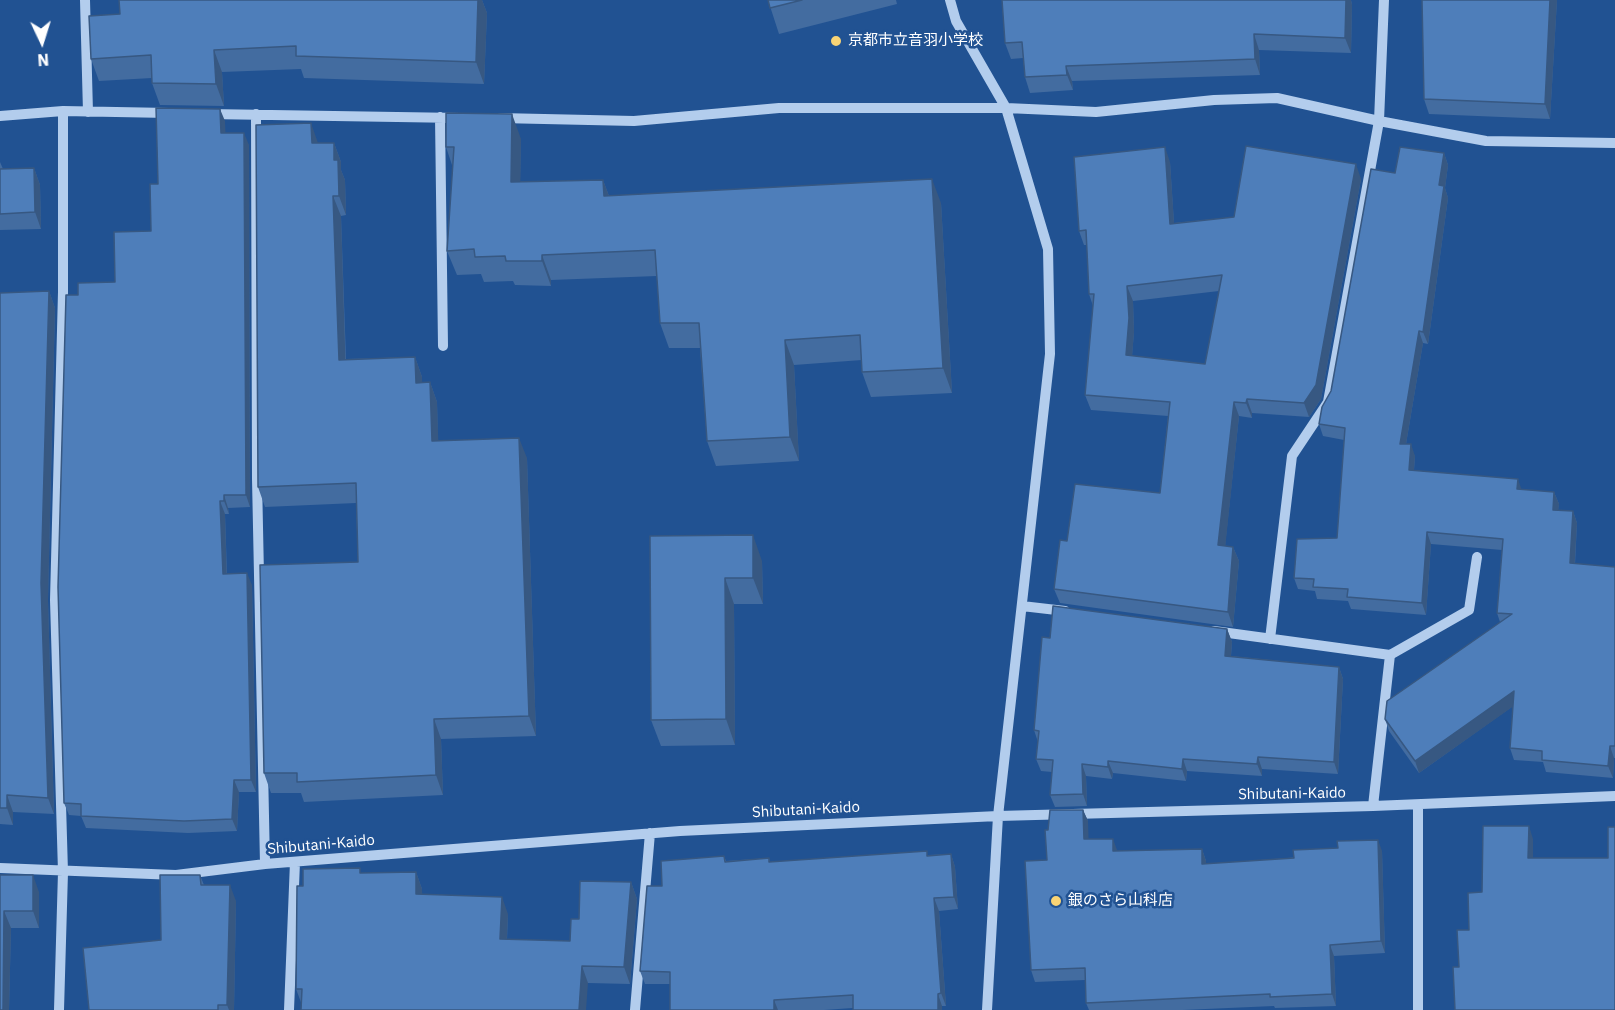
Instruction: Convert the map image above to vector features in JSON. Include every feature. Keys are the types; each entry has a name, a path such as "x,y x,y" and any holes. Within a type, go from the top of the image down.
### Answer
{"street":[{"path":"85,0 88,112"},
{"path":"950,0 956,21 1006,108 1048,249 1050,354 998,816 987,1010"},
{"path":"1270,639 1292,456 1328,402 1379,121 1384,0"},
{"path":"200,114 634,121 779,108 1006,108 1096,112 1214,100 1277,98 1379,121 1486,141 1615,143"},
{"path":"59,1010 63,872 56,600 63,292 63,111"},
{"path":"0,116 63,111 178,113"},
{"path":"256,114 257,479 265,864"},
{"path":"440,117 443,346"},
{"path":"1199,629 1390,655 1469,610 1477,557"},
{"path":"1022,606 1081,614"},
{"path":"1373,807 1390,655"},
{"name":"Shibutani-Kaido","path":"0,868 176,875 265,864 650,833 998,816 1373,807 1615,796"},
{"path":"1418,805 1418,1010"},
{"path":"635,1010 650,833"},
{"path":"289,1010 295,862"}],"building":[{"path":"119,0 478,0 476,62 296,56 296,46 214,50 216,84 152,83 151,55 91,59 89,16 120,14"},
{"path":"768,0 802,0 770,8"},
{"path":"1002,0 1346,0 1345,38 1254,34 1255,59 1066,66 1067,75 1025,77 1022,42 1005,43"},
{"path":"1422,0 1550,0 1545,104 1424,99"},
{"path":"156,108 220,109 221,133 244,133 246,495 224,495 224,501 220,501 223,574 247,573 251,780 234,780 232,819 184,821 81,816 81,804 64,803 58,587 66,295 78,295 78,283 115,282 114,232 151,231 150,184 158,184"},
{"path":"446,113 512,114 511,182 603,180 604,196 932,179 943,368 862,372 860,335 785,340 790,437 707,441 699,323 660,323 655,250 542,255 542,261 506,261 505,256 475,257 474,249 447,251 454,147 446,147"},
{"path":"311,123 312,143 334,143 334,160 338,160 339,196 333,196 339,360 415,357 416,383 430,382 432,441 519,438 529,716 434,719 436,775 297,782 297,773 264,773 260,565 358,562 356,483 258,487 256,125"},
{"path":"1246,146 1356,164 1316,385 1304,403 1247,399 1246,403 1234,402 1218,545 1233,547 1228,612 1054,589 1060,540 1067,541 1075,484 1160,493 1170,402 1085,395 1094,294 1089,294 1086,230 1079,231 1074,157 1165,147 1170,224 1234,217","holes":["1222,275 1205,364 1126,355 1129,318 1127,286"]},
{"path":"1400,147 1444,153 1439,185 1444,186 1423,332 1419,331 1400,444 1411,444 1409,470 1518,479 1517,489 1554,492 1553,510 1573,511 1570,563 1615,567 1615,746 1610,746 1608,766 1542,760 1542,751 1510,748 1514,691 1415,761 1385,719 1387,701 1512,614 1497,613 1503,539 1427,532 1422,603 1347,597 1348,589 1313,587 1314,579 1294,578 1297,539 1337,538 1345,428 1319,424 1322,407 1331,391 1371,169 1395,173"},
{"path":"34,168 35,212 0,214 0,169"},
{"path":"49,291 41,583 48,798 7,795 7,808 0,808 0,293"},
{"path":"753,535 753,578 725,578 726,719 651,720 650,536"},
{"path":"1053,606 1227,629 1225,656 1339,667 1334,762 1258,757 1257,764 1183,759 1182,769 1108,761 1108,767 1082,764 1083,794 1050,795 1053,760 1036,759 1039,731 1034,730 1042,637 1050,638"},
{"path":"1050,810 1083,810 1084,839 1113,839 1113,851 1202,849 1202,864 1294,858 1293,850 1338,848 1337,841 1378,840 1381,941 1330,945 1332,994 1270,997 1270,994 1086,1003 1085,968 1031,970 1025,861 1047,860 1045,830 1048,830"},
{"path":"1483,826 1529,826 1528,858 1608,858 1608,827 1615,827 1615,1010 1455,1010 1453,967 1459,967 1457,930 1469,930 1468,893 1482,892"},
{"path":"927,851 927,856 951,854 954,897 934,898 941,993 938,994 938,1010 853,1010 853,995 774,1000 774,1010 670,1010 670,972 640,971 647,886 662,886 661,861 724,856 725,862 769,858 769,862"},
{"path":"360,868 360,873 416,872 416,894 502,897 500,939 570,941 571,919 579,919 580,881 631,882 624,967 582,966 579,1010 301,1010 302,989 296,989 297,886 303,886 303,869"},
{"path":"0,875 33,875 33,911 4,911 3,1010 0,1010"},
{"path":"160,875 200,875 201,885 230,885 227,1005 218,1005 218,1010 89,1010 83,948 161,940"}],"place":[{"name":"京都市立音羽小学校","path":"836,41"},
{"name":"銀のさら山科店","path":"1056,901"}]}
